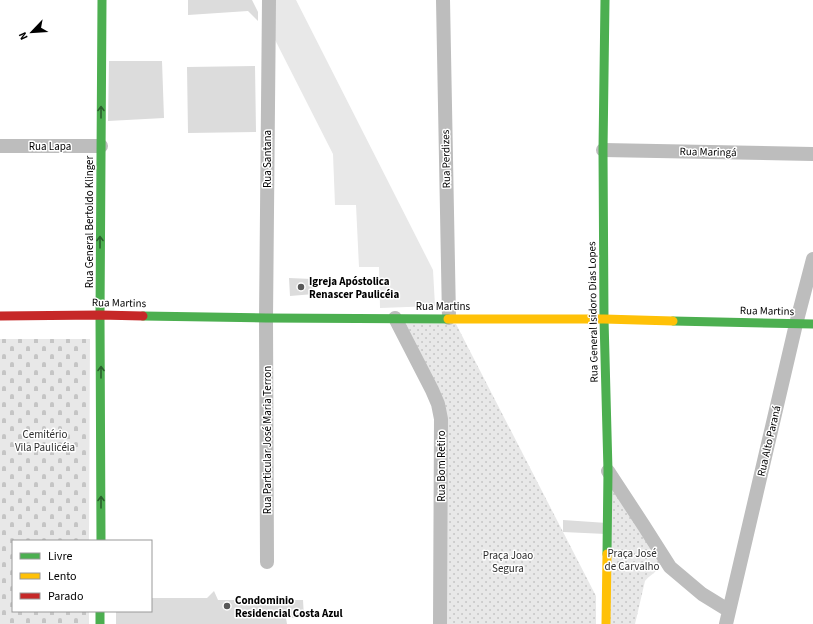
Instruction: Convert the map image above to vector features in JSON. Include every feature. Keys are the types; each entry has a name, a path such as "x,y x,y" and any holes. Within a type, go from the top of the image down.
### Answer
{"street":[{"name":"Rua General Bertoldo Klinger","path":"101,540 100,314 102,0"},
{"name":"Rua Santana","path":"266,318 269,0"},
{"name":"Rua Perdizes","path":"443,0 449,318"},
{"name":"Rua General Isidoro Dias Lopes","path":"605,0 603,150 604,319 608,471 606,624"},
{"name":"Rua Lapa","path":"0,146 101,146"},
{"name":"Rua Maringá","path":"603,150 813,154"},
{"name":"Rua Alto Paraná","path":"726,624 728,610 796,324 813,259"},
{"name":"Rua Martins","path":"0,316 100,314 266,318 604,319 813,324"},
{"name":"Rua Particular José Maria Terron","path":"266,318 267,562"},
{"name":"Rua Bom Retiro","path":"395,318 432,390 438,404 441,419 440,624"},
{"path":"608,471 670,567 702,594 728,610"},
{"path":"100,612 100,624"}],"green space":[{"path":"269,0 296,0 433,270 435,306 380,308 379,267 359,267 356,205 335,205 333,154 269,28"},
{"name":"Praça Joao Segura","path":"402,323 456,324 596,596 596,624 445,624 446,434"},
{"name":"Cemitério Vila Paulicéia","path":"0,339 90,339 89,540 12,540 12,612 89,612 89,624 0,624"},
{"name":"Praça José de Carvalho","path":"609,484 660,560 659,569 645,581 635,624 607,624"}],"building":[{"path":"188,0 252,0 258,12 258,21 248,11 188,15"},
{"path":"109,61 162,61 164,118 108,121"},
{"path":"255,66 256,132 188,133 187,67"},
{"name":"Igreja Apóstolica Renascer Paulicéia","path":"289,278 312,279 314,294 290,296"},
{"path":"563,520 607,523 606,534 563,532"},
{"name":"Condominio Residencial Costa Azul","path":"214,591 218,600 303,600 304,617 286,618 287,624 116,624 116,612 152,612 152,598 207,598"}],"traffic: fast":[{"path":"101,540 100,315 102,0"},
{"path":"605,0 603,150 604,319 608,471 607,554"},
{"path":"143,316 448,319"},
{"path":"673,321 813,324"},
{"path":"100,612 100,624"}],"traffic: slow":[{"path":"448,319 604,319 673,321"},
{"path":"606,624 607,554"}],"traffic: jam":[{"path":"0,316 143,316"}],"place":[{"name":"Igreja Apóstolica Renascer Paulicéia","path":"301,287"},
{"name":"Condominio Residencial Costa Azul","path":"227,606"}]}
